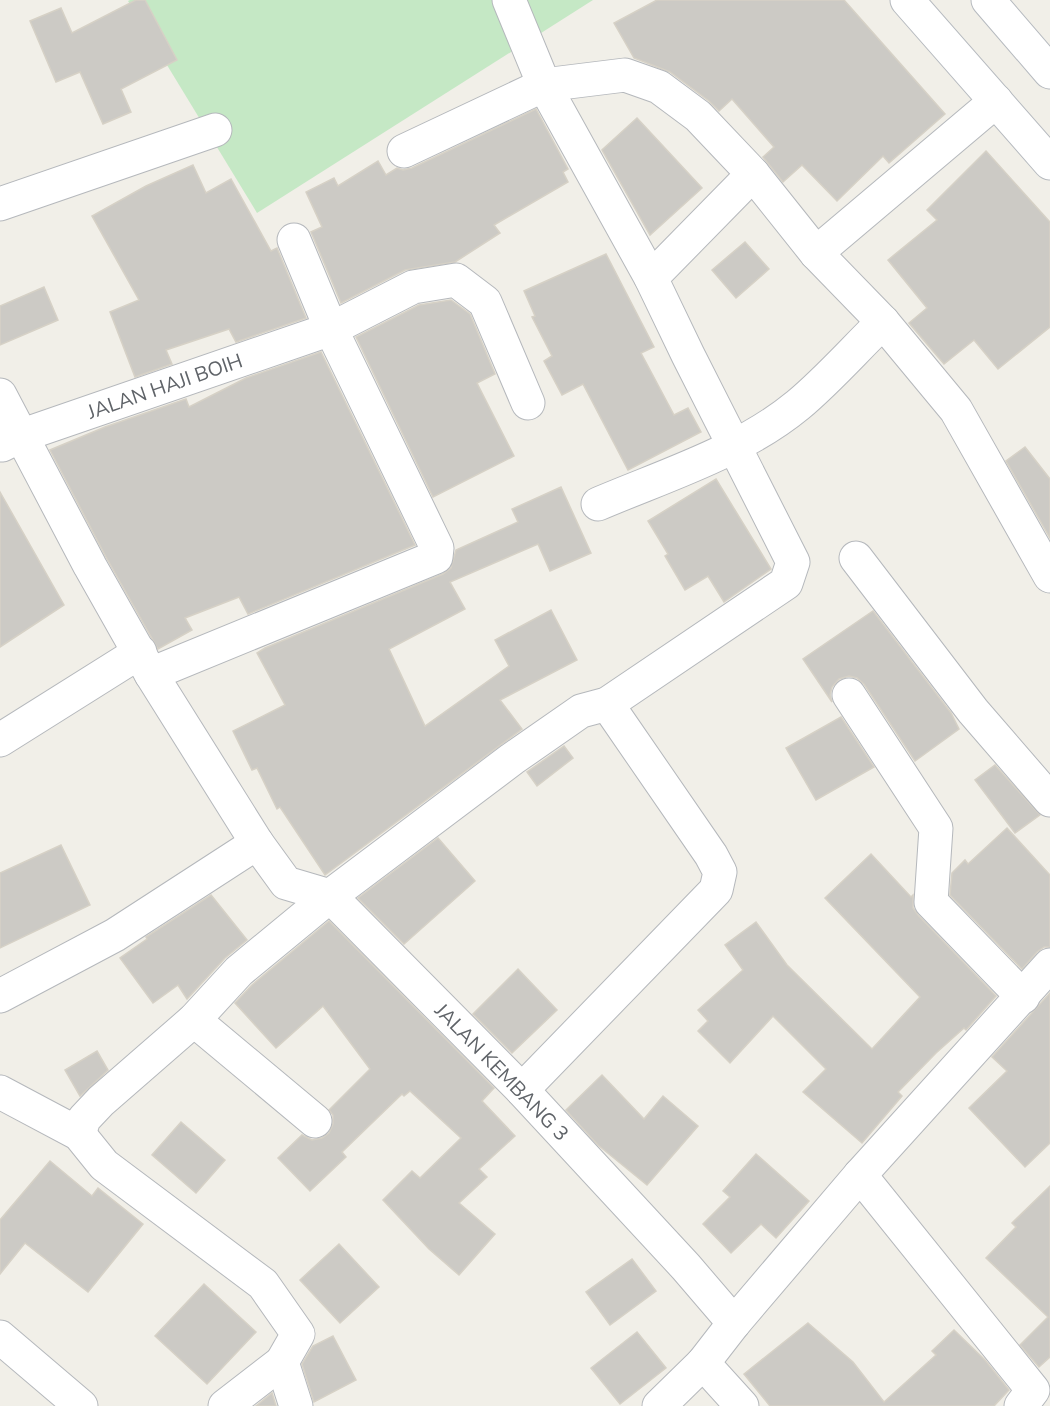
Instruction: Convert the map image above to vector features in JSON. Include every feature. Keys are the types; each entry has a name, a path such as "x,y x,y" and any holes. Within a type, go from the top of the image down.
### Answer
{"street":[{"path":"79,1134 84,1119 130,1075 194,1020 239,971 330,896 512,759 581,711 608,704 786,583 793,562 651,278 544,85 509,0"},
{"path":"907,0 1050,163"},
{"path":"988,0 1050,72"},
{"path":"404,152 544,85 625,75 659,87 698,116 753,174 816,253 883,322 956,410 1050,576"},
{"path":"816,253 996,101"},
{"path":"0,204 215,130"},
{"path":"651,278 753,174"},
{"path":"0,740 146,663 436,557 437,548 332,329 294,240"},
{"name":"JALAN HAJI BOIH","path":"10,441 332,329 413,287 456,280 485,302 528,403"},
{"path":"598,504 734,447 758,433 798,405 883,322"},
{"name":"JALAN KEMBANG 3","path":"0,395 10,441 90,566 146,663 257,843 286,883 330,896 522,1090 686,1267 734,1323"},
{"path":"856,558 974,711 1050,800"},
{"path":"849,695 936,828 931,902 1023,997"},
{"path":"522,1090 716,890 720,872 711,855 608,704"},
{"path":"0,996 115,935 257,843"},
{"path":"659,1406 703,1363 734,1323 860,1175 1050,965"},
{"path":"194,1020 315,1121"},
{"path":"0,1092 79,1134 104,1165 262,1284 298,1334 282,1362 225,1406"},
{"path":"860,1175 1033,1390 1020,1406"},
{"path":"0,1337 81,1406"},
{"path":"282,1362 296,1406"},
{"path":"703,1363 742,1406"}],"green space":[{"path":"593,0 257,213 128,1"}],"building":[{"path":"136,0 145,0 177,60 121,89 131,112 103,124 80,72 56,82 30,21 61,8 72,33"},
{"path":"657,0 844,0 945,114 889,163 883,156 837,201 802,165 783,182 763,157 774,147 732,99 719,111 670,72 634,58 614,23"},
{"path":"536,109 568,169 563,172 568,182 494,225 500,233 455,262 405,270 341,303 311,232 322,227 306,192 334,178 338,186 378,161 386,175 397,168 403,170 412,168"},
{"path":"637,118 702,188 650,235 602,150"},
{"path":"986,151 1050,222 1050,327 998,369 974,340 944,364 909,323 927,308 888,260 937,220 927,210"},
{"path":"193,165 206,193 231,179 271,251 277,248 306,318 236,342 229,329 166,350 172,364 135,377 110,312 139,300 92,216 146,186"},
{"path":"745,242 769,269 736,298 712,270"},
{"path":"606,254 654,347 641,353 674,415 688,408 701,432 628,470 583,384 562,395 544,361 552,356 532,317 535,316 524,291"},
{"path":"44,287 58,320 0,345 0,306"},
{"path":"451,300 470,314 495,374 477,383 514,456 433,497 356,337 419,305"},
{"path":"321,352 415,545 248,614 239,597 185,618 192,630 158,649 106,557 50,450 105,427 186,399 189,407 246,378"},
{"path":"1025,447 1050,479 1050,538 1006,461"},
{"path":"716,479 771,569 724,602 708,576 685,590 665,556 668,554 648,521"},
{"path":"561,487 591,553 550,571 538,544 450,582 465,609 389,649 425,726 509,666 495,640 551,610 577,660 500,700 522,729 325,875 280,807 277,809 257,768 252,770 233,731 285,705 257,653 443,574 451,568 456,550 518,522 512,509"},
{"path":"0,492 64,605 0,647"},
{"path":"873,611 951,713 959,729 915,761 864,684 857,678 849,676 839,679 832,687 830,695 832,702 803,659"},
{"path":"841,717 874,767 816,800 786,748"},
{"path":"564,746 573,758 537,786 527,772"},
{"path":"995,765 1040,815 1015,833 975,780"},
{"path":"1007,828 1050,875 1050,947 1044,947 1037,952 1022,969 950,895 952,873 965,860 968,864"},
{"path":"438,838 475,881 404,944 358,898"},
{"path":"61,845 90,905 0,948 0,873"},
{"path":"871,854 911,897 913,895 913,908 918,915 996,996 966,1030 964,1028 936,1053 898,1092 902,1096 862,1143 803,1092 826,1069 773,1016 730,1063 698,1031 708,1021 698,1010 743,970 725,945 756,922 787,965 872,1049 920,997 825,898"},
{"path":"211,895 247,940 225,958 187,999 178,985 153,1003 120,958 147,939 146,937"},
{"path":"329,921 494,1088 482,1101 515,1136 479,1169 487,1177 459,1203 495,1234 459,1275 429,1249 383,1200 412,1171 420,1178 461,1138 410,1091 404,1096 402,1094 342,1152 346,1157 310,1191 278,1158 302,1135 312,1140 322,1138 329,1133 333,1124 333,1115 329,1110 370,1069 323,1006 276,1048 235,1003 252,985"},
{"path":"518,969 557,1010 512,1053 473,1014"},
{"path":"1050,993 1050,1143 1025,1167 969,1108 1007,1071 992,1057"},
{"path":"97,1051 108,1070 80,1096 65,1070"},
{"path":"602,1075 644,1119 663,1096 698,1126 647,1185 598,1145 566,1110"},
{"path":"181,1122 225,1160 196,1193 152,1155"},
{"path":"756,1154 809,1201 776,1238 761,1224 731,1253 703,1224 730,1197 723,1191"},
{"path":"50,1161 92,1196 98,1188 143,1224 88,1292 25,1243 0,1274 0,1220"},
{"path":"1050,1186 1050,1357 1039,1367 1020,1345 1048,1317 986,1258 1016,1227 1012,1223"},
{"path":"339,1244 379,1287 340,1323 300,1280"},
{"path":"632,1259 656,1291 610,1325 586,1292"},
{"path":"204,1284 256,1332 207,1384 155,1336"},
{"path":"808,1323 853,1362 884,1402 936,1355 932,1351 954,1330 985,1360 1009,1390 994,1406 770,1406 744,1374"},
{"path":"637,1332 666,1368 620,1404 591,1368"},
{"path":"333,1336 356,1380 314,1402 302,1364 313,1346"},
{"path":"272,1393 276,1406 256,1406"}]}
